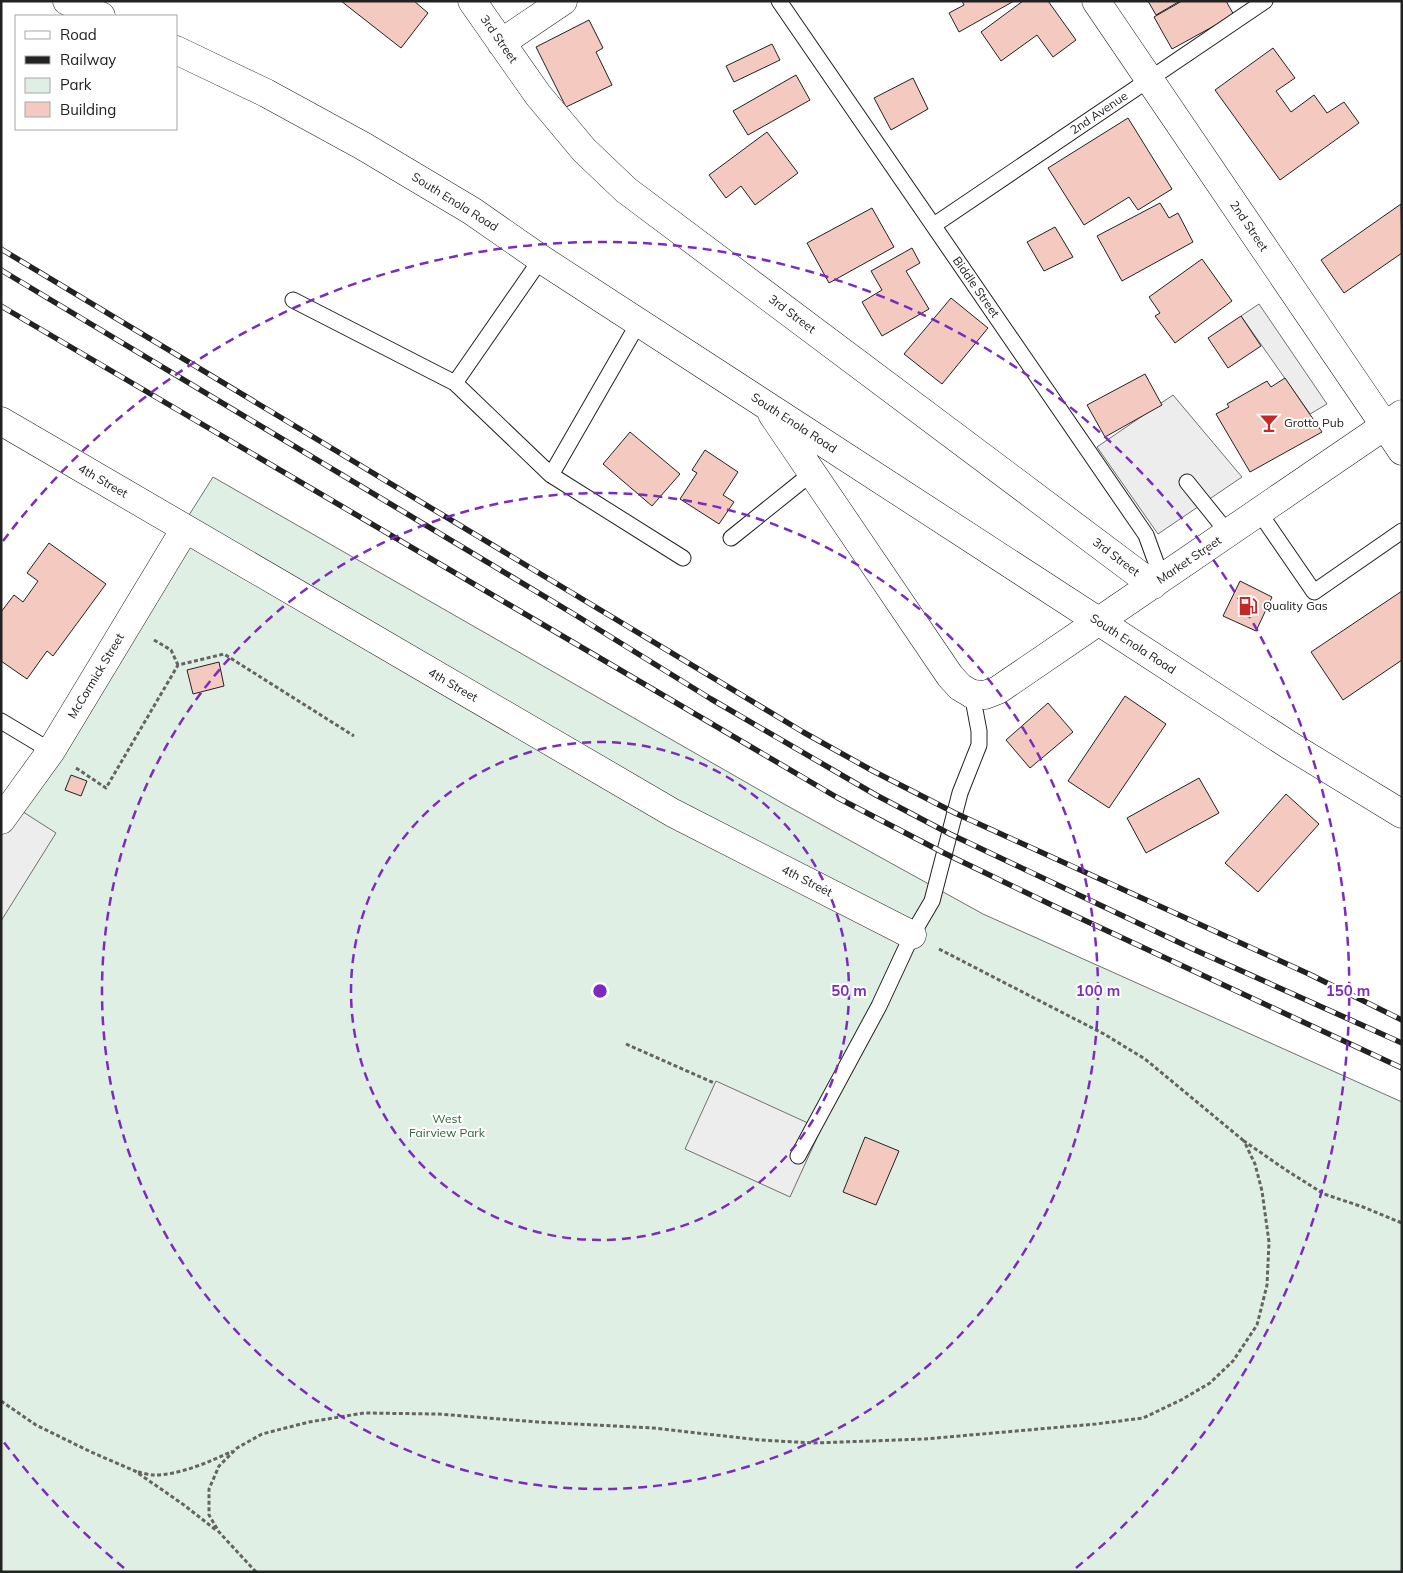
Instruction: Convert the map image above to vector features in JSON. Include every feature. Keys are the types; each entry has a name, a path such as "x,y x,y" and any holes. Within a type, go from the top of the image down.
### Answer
{"street":[{"path":"67,1 99,15"},
{"name":"3rd Street","path":"472,1 538,95 584,150 626,190 1157,582"},
{"path":"501,43 563,1"},
{"name":"2nd Street","path":"1096,1 1149,80 1393,420 1402,451"},
{"name":"South Enola Road","path":"178,51 266,93 363,146 472,211 541,258 1289,745 1402,814"},
{"path":"765,404 950,676 972,694"},
{"name":"Market Street","path":"972,694 985,694 998,690 1393,420"},
{"name":"4th Street","path":"1,421 673,813 912,935"},
{"name":"McCormick Street","path":"1,820 50,751 185,529"}],"lane":[{"name":"Biddle Street","path":"778,1 1146,534 1157,582"},
{"name":"2nd Avenue","path":"934,226 1265,1"},
{"path":"455,383 541,258"},
{"path":"293,300 455,383 551,475 683,558"},
{"path":"551,475 639,322"},
{"path":"732,538 812,473"},
{"path":"1187,482 1228,534"},
{"path":"1259,512 1314,592 1402,531"},
{"path":"798,1156 879,1006 912,935 932,901 960,793 979,745 979,732 972,694"},
{"path":"1,721 50,751"}],"path":[{"path":"50,751 106,788 178,665 224,654 354,736"},
{"path":"912,935 1104,1034 1145,1059 1244,1141 1324,1194 1363,1207 1402,1224"},
{"path":"626,1044 714,1083"},
{"path":"135,1471 154,1475 172,1472 217,1458 262,1434 310,1422 364,1414 438,1414 653,1428 760,1440 814,1443 925,1439 1143,1418 1181,1400 1210,1383 1233,1361 1257,1325 1267,1285 1269,1242 1262,1191 1255,1164 1244,1141"},
{"path":"1,1401 36,1425 135,1471 219,1532 256,1572"},
{"path":"219,1532 209,1514 209,1489 218,1466 237,1448"}],"green space":[{"name":"West Fairview Park","path":"213,477 784,804 983,914 1402,1102 1402,1572 1,1572 1,813"}],"shaded area":[{"path":"1259,304 1327,404 1310,414 1241,316"},
{"path":"1173,395 1242,477 1158,534 1097,447"},
{"path":"17,808 56,833 1,921 1,833"},
{"path":"716,1081 821,1129 790,1197 685,1149"}],"building":[{"path":"341,1 414,1 428,13 401,48"},
{"path":"962,1 1014,1 959,32 949,13 964,5"},
{"path":"1023,1 1048,1 1076,40 1053,57 1037,35 1001,61 981,32"},
{"path":"1148,1 1180,1 1156,15"},
{"path":"1182,1 1226,1 1234,15 1172,49 1154,17"},
{"path":"589,20 603,48 596,52 612,85 566,107 536,47"},
{"path":"772,44 780,60 734,82 726,66"},
{"path":"1273,48 1295,78 1276,91 1291,112 1314,95 1327,113 1344,102 1359,123 1280,180 1215,90"},
{"path":"796,75 810,100 748,135 733,111"},
{"path":"913,78 928,109 891,130 874,98"},
{"path":"1128,118 1172,189 1138,210 1129,197 1084,225 1048,168"},
{"path":"767,132 798,173 755,205 741,186 726,198 709,175"},
{"path":"1160,203 1169,218 1178,213 1193,242 1122,281 1097,236"},
{"path":"1401,204 1402,253 1344,293 1321,260"},
{"path":"872,208 894,247 829,283 807,243"},
{"path":"1055,227 1073,257 1044,271 1027,242"},
{"path":"912,248 920,263 906,271 929,309 882,336 862,302 882,290 871,271"},
{"path":"1202,259 1232,301 1175,343 1155,316 1160,313 1149,297"},
{"path":"951,298 988,328 942,384 904,354"},
{"path":"1241,316 1261,346 1228,368 1208,338"},
{"path":"1145,374 1162,405 1105,437 1087,405"},
{"name":"Grotto Pub","path":"1285,378 1322,432 1250,472 1216,414 1229,407 1227,404 1267,381 1271,387"},
{"path":"630,432 680,474 652,506 603,464"},
{"path":"705,450 738,472 723,495 734,502 719,524 680,499 697,473 692,470"},
{"path":"49,543 106,584 53,656 47,651 27,679 1,661 1,612 14,595 23,602 38,581 27,573"},
{"name":"Quality Gas","path":"1240,581 1272,597 1256,631 1223,616"},
{"path":"1402,591 1402,660 1343,700 1311,652"},
{"path":"219,662 224,686 193,694 187,670"},
{"path":"1125,696 1166,724 1109,808 1068,781"},
{"path":"1048,703 1073,732 1030,768 1006,740"},
{"path":"71,775 87,781 81,796 65,790"},
{"path":"1199,778 1219,813 1146,853 1127,818"},
{"path":"1286,794 1319,824 1258,892 1225,863"},
{"path":"865,1137 899,1151 876,1205 843,1192"}],"railway":[{"path":"1,249 803,732 873,771 955,813 1309,974 1402,1020"},
{"path":"1,270 577,616 711,699 876,795 950,834 1195,950 1402,1043"},
{"path":"1,306 838,798 944,853 1056,907 1402,1068"}],"place":[{"name":"Grotto Pub","path":"1269,423"},
{"name":"Quality Gas","path":"1248,606"}]}
